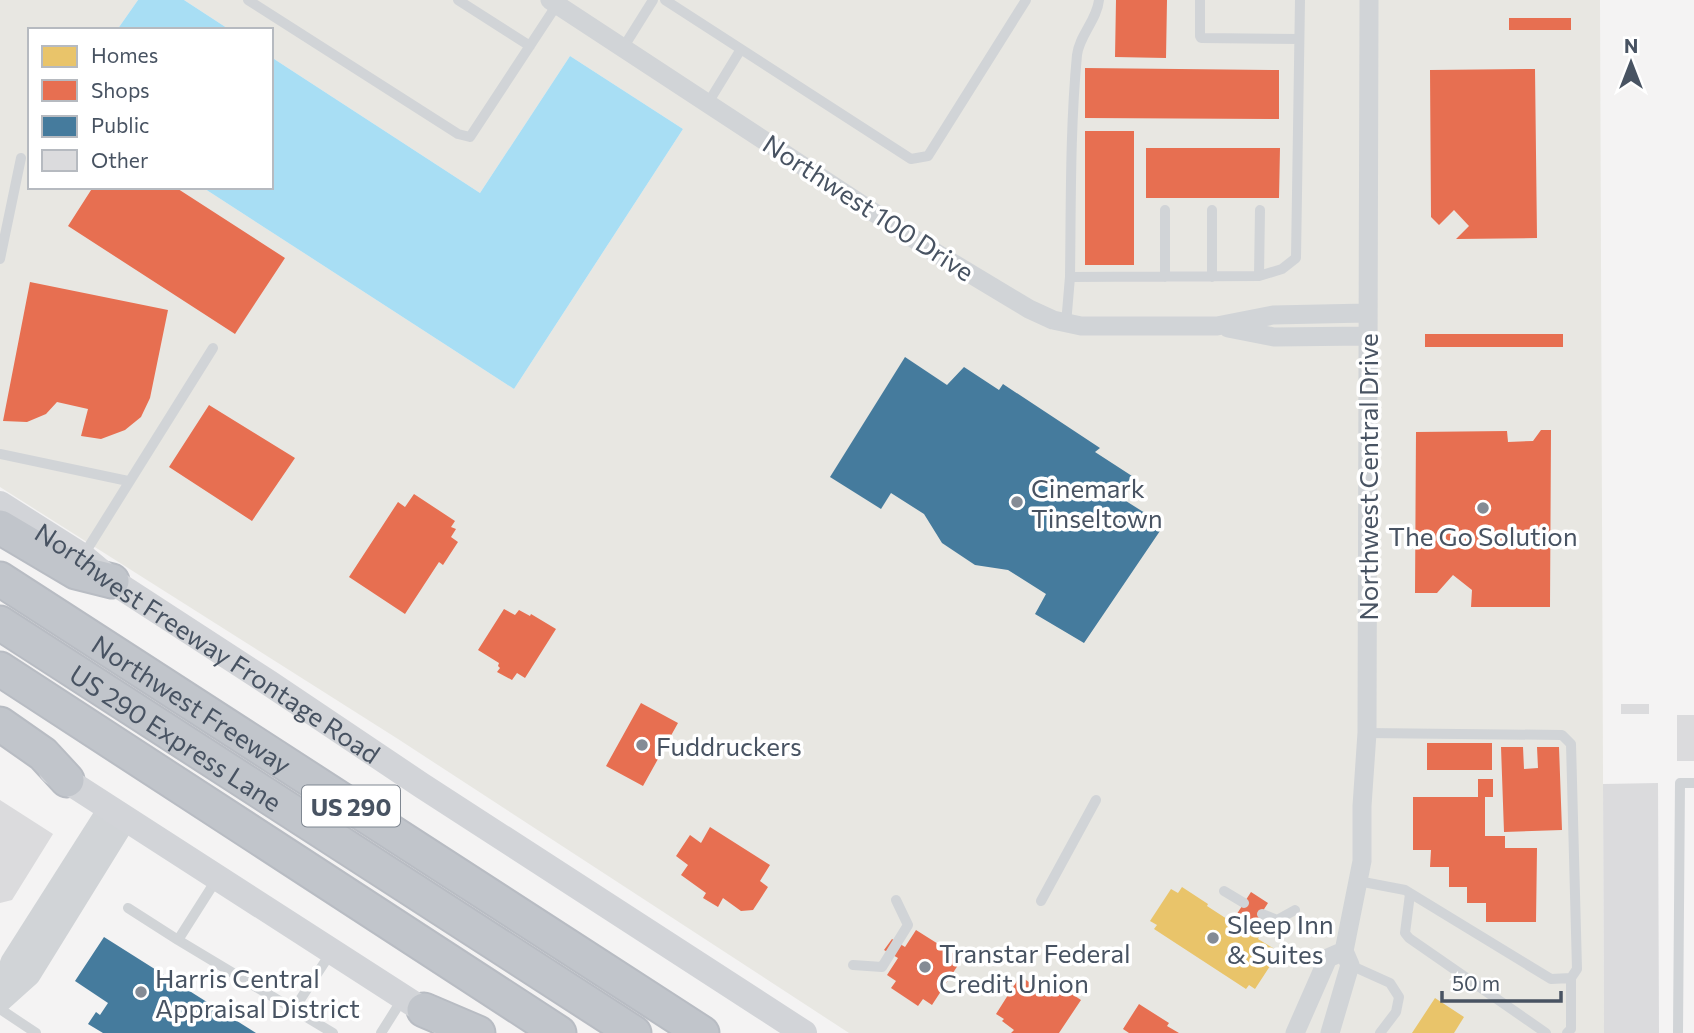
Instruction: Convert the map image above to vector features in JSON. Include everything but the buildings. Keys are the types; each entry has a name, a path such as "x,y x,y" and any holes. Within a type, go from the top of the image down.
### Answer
{"highway":[{"path":"0,527 76,572 112,581"},
{"name":"Northwest Freeway","path":"0,579 702,1033"},
{"name":"US 290 Express Lane","path":"0,623 634,1033"},
{"name":"US 290","path":"0,669 559,1033"},
{"path":"0,724 43,754 67,780"},
{"path":"414,1004 478,1033"}],"main road":[{"name":"Northwest Freeway Frontage Road","path":"0,504 82,556 112,581 421,785 804,1033"},
{"path":"0,738 456,1033"}],"street":[{"name":"Northwest Central Drive","path":"1330,1033 1347,958 1362,862 1362,806 1367,733 1369,0"},
{"name":"Northwest 100 Drive","path":"556,2 931,250 1029,309 1053,320 1081,327 1217,326 1273,315 1367,313"},
{"name":"Northwest 100 Drive","path":"1217,326 1274,337 1368,336"},
{"path":"0,993 12,962 118,813"},
{"path":"0,1001 29,975 118,813"},
{"path":"1296,1033 1328,958 1347,958"}],"lane":[{"path":"248,0 458,134 470,137 556,2"},
{"path":"458,0 530,46"},
{"path":"623,48 653,0"},
{"path":"665,0 911,159 928,156 1026,0"},
{"path":"1066,324 1078,51 1098,8 1098,0"},
{"path":"1200,0 1202,38 1299,39"},
{"path":"1070,277 1259,276 1282,269 1296,258 1300,0"},
{"path":"708,103 741,49"},
{"path":"0,259 21,158"},
{"path":"1165,210 1165,277"},
{"path":"1212,210 1212,277"},
{"path":"1259,276 1260,210"},
{"path":"82,556 213,348"},
{"path":"0,454 128,481"},
{"path":"1367,733 1562,735 1571,744 1577,970 1570,978 1571,1028 1567,1033"},
{"path":"1678,1033 1680,783 1694,783"},
{"path":"1041,901 1096,800"},
{"path":"178,940 218,877"},
{"path":"1358,881 1405,890 1550,979 1570,978"},
{"path":"1224,891 1244,903"},
{"path":"1410,894 1405,933 1409,938 1546,1033"},
{"path":"853,965 882,967 908,925 896,900"},
{"path":"128,908 333,1033"},
{"path":"1262,914 1277,920 1295,910"},
{"path":"294,1009 332,951"},
{"path":"1347,958 1390,983 1399,997 1396,1012 1380,1033"},
{"path":"381,1033 414,1004"},
{"path":"0,1009 36,1033"}],"shaded area":[{"path":"0,0 138,0 118,28 28,28 28,189 205,189 514,389 683,129 570,56 480,193 273,58 273,28 227,28 184,0 1600,0 1604,1033 849,1033 398,739 0,487"}],"water":[{"path":"138,0 184,0 227,28 118,28"},
{"path":"570,56 683,129 514,389 205,189 273,189 273,58 480,193"}],"place":[{"name":"Cinemark Tinseltown","path":"1017,502"},
{"name":"The Go Solution","path":"1483,508"},
{"name":"Fuddruckers","path":"642,745"},
{"name":"Sleep Inn & Suites","path":"1213,938"},
{"name":"Transtar Federal Credit Union","path":"925,967"},
{"name":"Harris Central Appraisal District","path":"141,992"}]}
